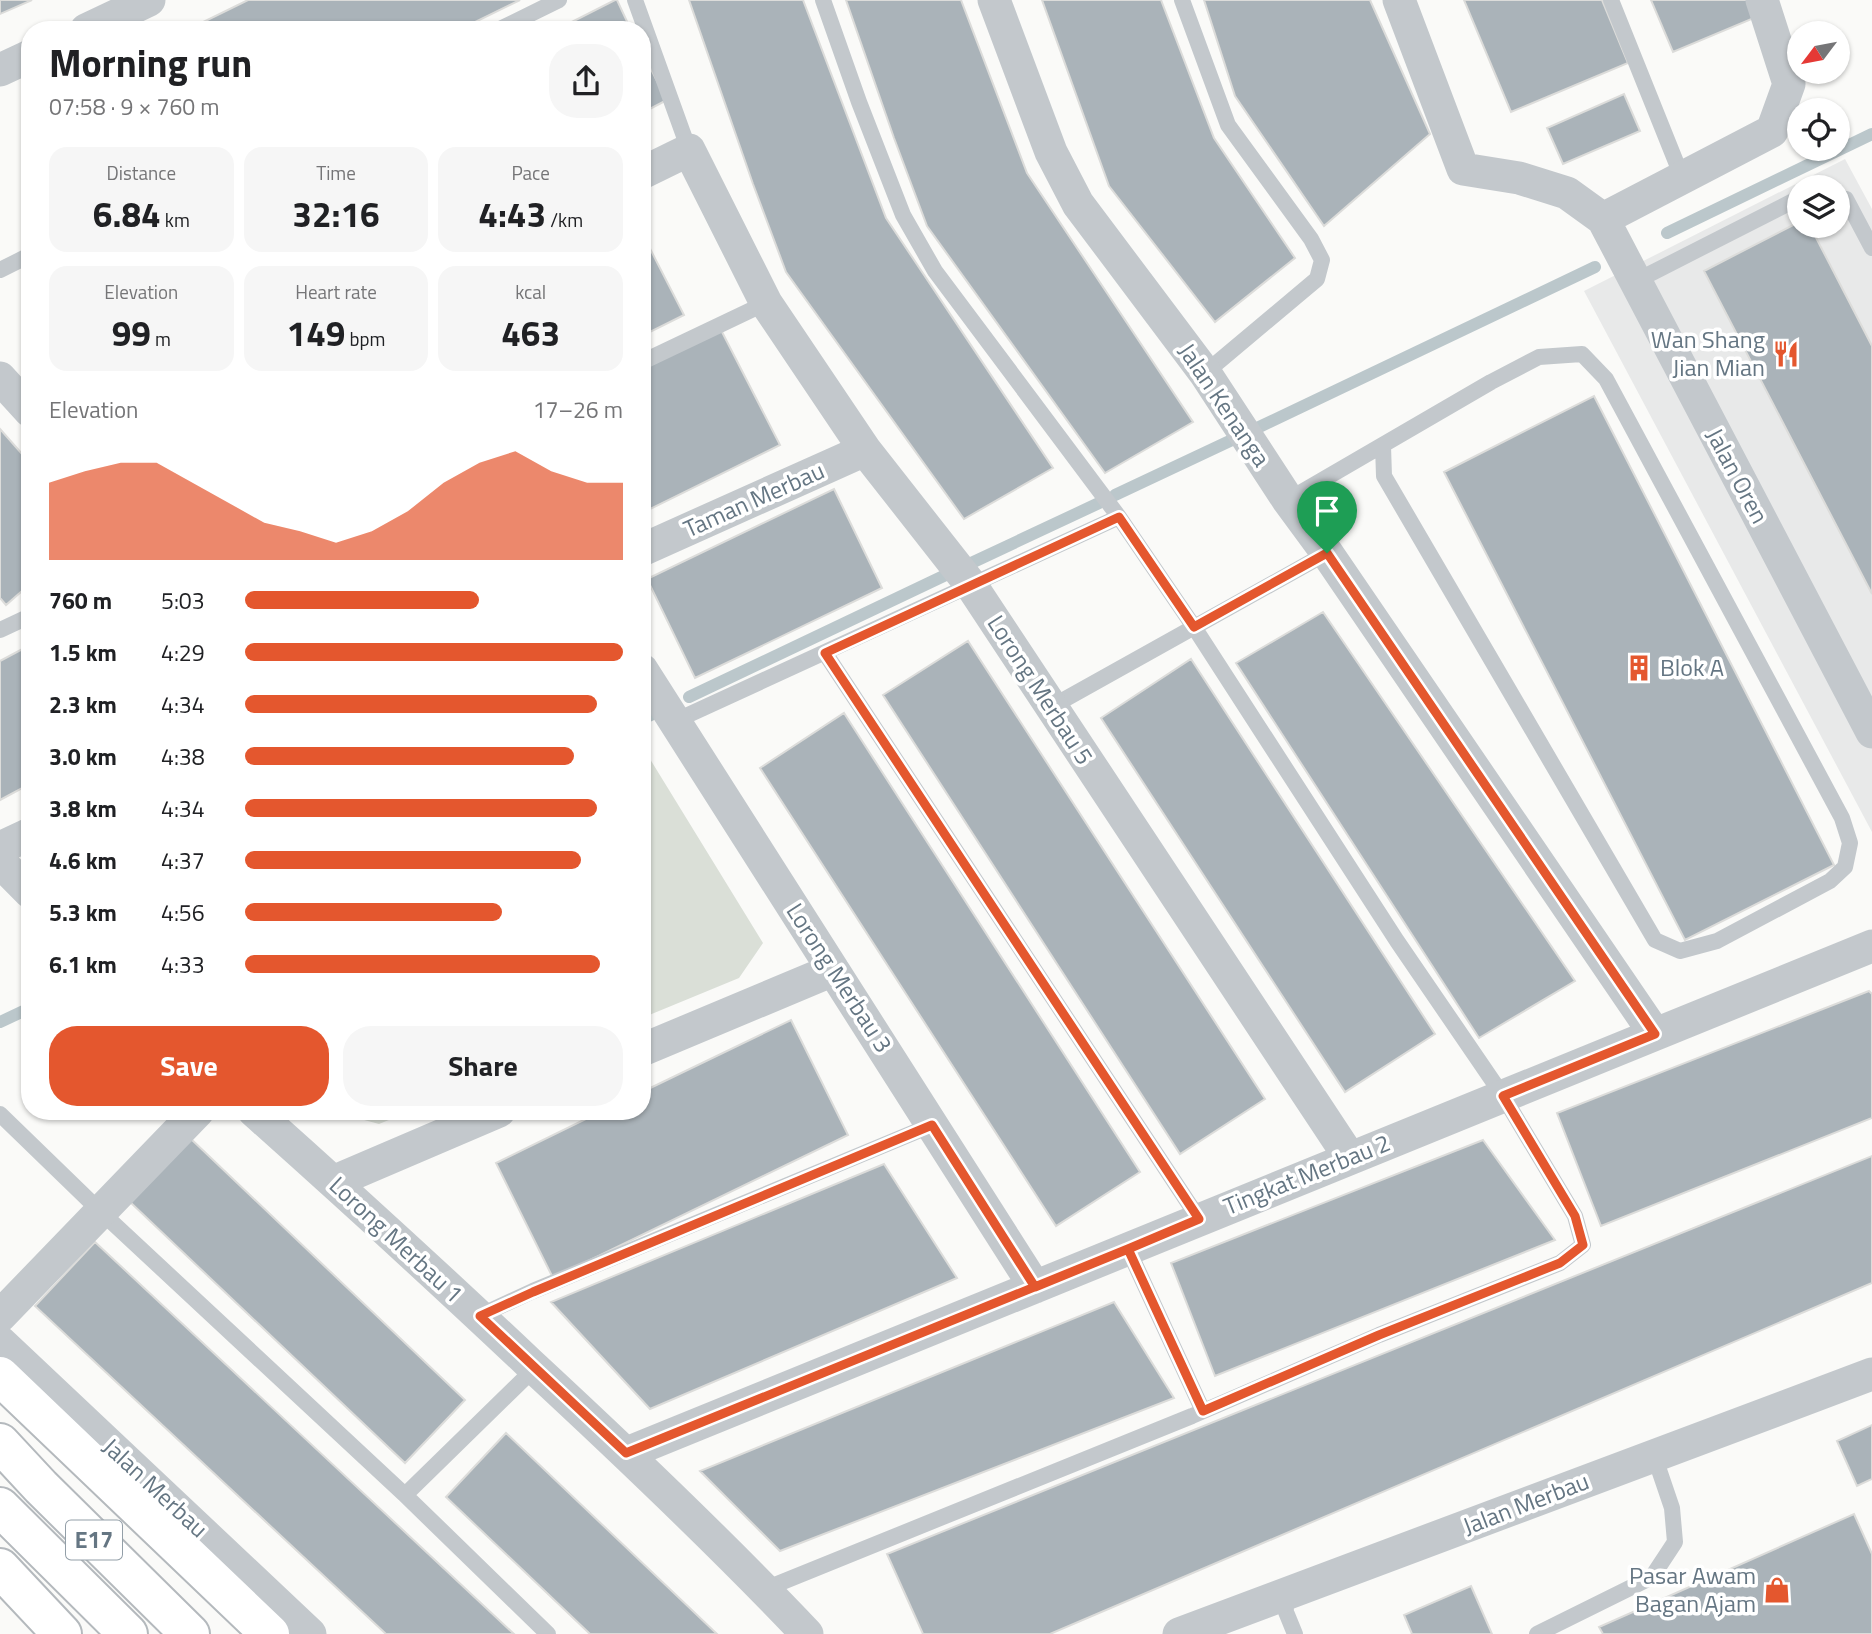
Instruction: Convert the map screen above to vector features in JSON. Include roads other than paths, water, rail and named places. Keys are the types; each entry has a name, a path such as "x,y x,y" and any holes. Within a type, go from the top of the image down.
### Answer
{"highway":[{"path":"0,1376 270,1634"},
{"name":"E17","path":"0,1443 190,1634"},
{"name":"E17","path":"0,1507 128,1634"},
{"path":"0,1568 62,1634"}],"street":[{"path":"105,21 149,0"},
{"name":"Jalan Kenanga","path":"994,0 1051,152 1079,204 1205,373 1288,500 1327,553 1655,1034"},
{"path":"1399,0 1464,169 1519,178 1567,193 1603,219 1772,131 1789,84 1762,0"},
{"path":"0,71 21,60"},
{"path":"651,169 689,150"},
{"name":"Lorong Merbau 5","path":"689,150 766,303 865,450 971,585 1350,1158"},
{"name":"Jalan Oren","path":"1603,219 1872,732"},
{"path":"0,378 21,401"},
{"name":"Taman Merbau","path":"651,546 865,450"},
{"name":"Lorong Merbau 3","path":"651,684 1035,1287"},
{"path":"0,848 21,838"},
{"path":"0,862 21,883"},
{"name":"Tingkat Merbau 2","path":"626,1453 1872,946"},
{"path":"651,1047 833,970"},
{"path":"0,1316 189,1120"},
{"name":"Lorong Merbau 1","path":"264,1120 626,1453 765,1589 807,1634"},
{"path":"333,1182 478,1120"},
{"name":"Jalan Merbau","path":"0,1342 310,1634"},
{"name":"Jalan Merbau","path":"1179,1634 1872,1374"}],"lane":[{"path":"516,21 559,0"},
{"path":"635,0 643,21"},
{"path":"765,1589 1560,1263 1583,1245 1575,1216 1503,1096 1397,941 1194,627 1119,517 935,271 903,215 823,0"},
{"path":"1182,0 1228,125 1311,239 1322,260 1317,279 1205,373"},
{"path":"1611,0 1682,177"},
{"path":"651,44 689,150"},
{"path":"1636,281 1787,204"},
{"path":"1850,207 1872,248"},
{"path":"0,270 21,260"},
{"path":"651,358 766,303"},
{"path":"1288,500 1539,357 1582,354 1606,379 1842,818 1850,843 1845,867 1830,881 1717,942 1680,951 1655,940 1384,476 1383,446"},
{"path":"675,721 1119,517"},
{"path":"1051,706 1327,553"},
{"path":"0,630 21,620"},
{"path":"825,653 1199,1219"},
{"path":"0,1114 100,1211 405,1495 548,1634"},
{"path":"480,1316 932,1125"},
{"path":"1128,1249 1203,1411"},
{"path":"405,1495 535,1368"},
{"path":"1537,1634 1651,1577 1675,1542 1672,1508 1654,1455"},
{"path":"1285,1594 1286,1612 1294,1634"}],"waterway":[{"path":"1667,233 1872,134"},
{"path":"1255,429 1595,267"},
{"path":"1115,495 1234,439"},
{"path":"967,565 1099,503"},
{"path":"689,697 952,572"},
{"path":"651,715 655,713"},
{"path":"0,1022 21,1012"}],"place":[{"name":"Wan Shang Jian Mian","path":"1786,354"},
{"name":"Blok A","path":"1639,668"},
{"name":"Pasar Awam Bagan Ajam","path":"1777,1590"}]}
